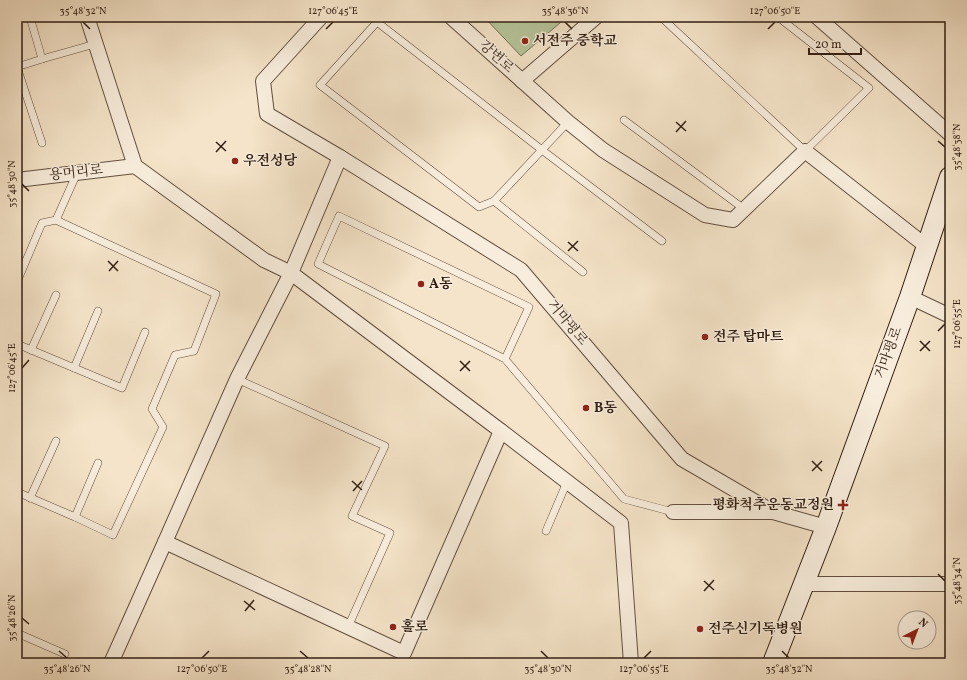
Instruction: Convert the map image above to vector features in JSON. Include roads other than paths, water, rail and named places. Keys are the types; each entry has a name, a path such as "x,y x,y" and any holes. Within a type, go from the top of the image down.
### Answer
{"main road":[{"name":"거마평로","path":"773,663 826,527 910,296 950,177"}],"street":[{"path":"86,17 134,166 264,260 291,273 501,431 621,524 631,663"},
{"name":"거마평로","path":"321,17 263,81 267,114 340,157 521,270 682,459 773,512 826,527"},
{"name":"강변로","path":"451,17 568,122 603,150 705,215 733,220 744,209"},
{"path":"522,81 596,17"},
{"path":"817,17 950,134"},
{"path":"744,209 805,150 926,246"},
{"path":"111,663 166,542 237,379 291,273 340,157"},
{"name":"용머리로","path":"17,180 134,166"},
{"path":"910,296 950,316"},
{"path":"166,542 404,653 501,431"},
{"name":"거마평로","path":"673,512 773,512"},
{"path":"805,584 950,584"}],"lane":[{"path":"30,17 42,59"},
{"path":"661,17 805,150 869,88 778,17"},
{"path":"568,122 542,150 494,201 478,207 320,84 377,22 542,150 662,241"},
{"path":"42,144 17,67 95,44"},
{"path":"624,120 744,209"},
{"path":"56,220 77,173"},
{"path":"494,201 583,272"},
{"path":"505,359 529,307 339,216 318,264 505,359 624,499 673,512"},
{"path":"17,282 42,223 56,220 216,294 194,351 175,355 172,362 152,409 163,427 113,535 17,492"},
{"path":"32,350 56,296"},
{"path":"74,368 98,311"},
{"path":"17,344 122,388 145,332"},
{"path":"237,379 385,446 352,516 390,533 348,627"},
{"path":"30,498 56,441"},
{"path":"75,517 98,463"},
{"path":"546,531 567,482"},
{"path":"17,632 65,654"}],"place":[{"name":"서전주 중학교","path":"525,41"},
{"name":"우전성당","path":"235,161"},
{"name":"A동","path":"421,284"},
{"name":"전주 탑마트","path":"705,337"},
{"name":"B동","path":"586,408"},
{"name":"평화척추운동교정원","path":"843,505"},
{"name":"홀로","path":"393,627"},
{"name":"전주신기독병원","path":"700,629"}]}
